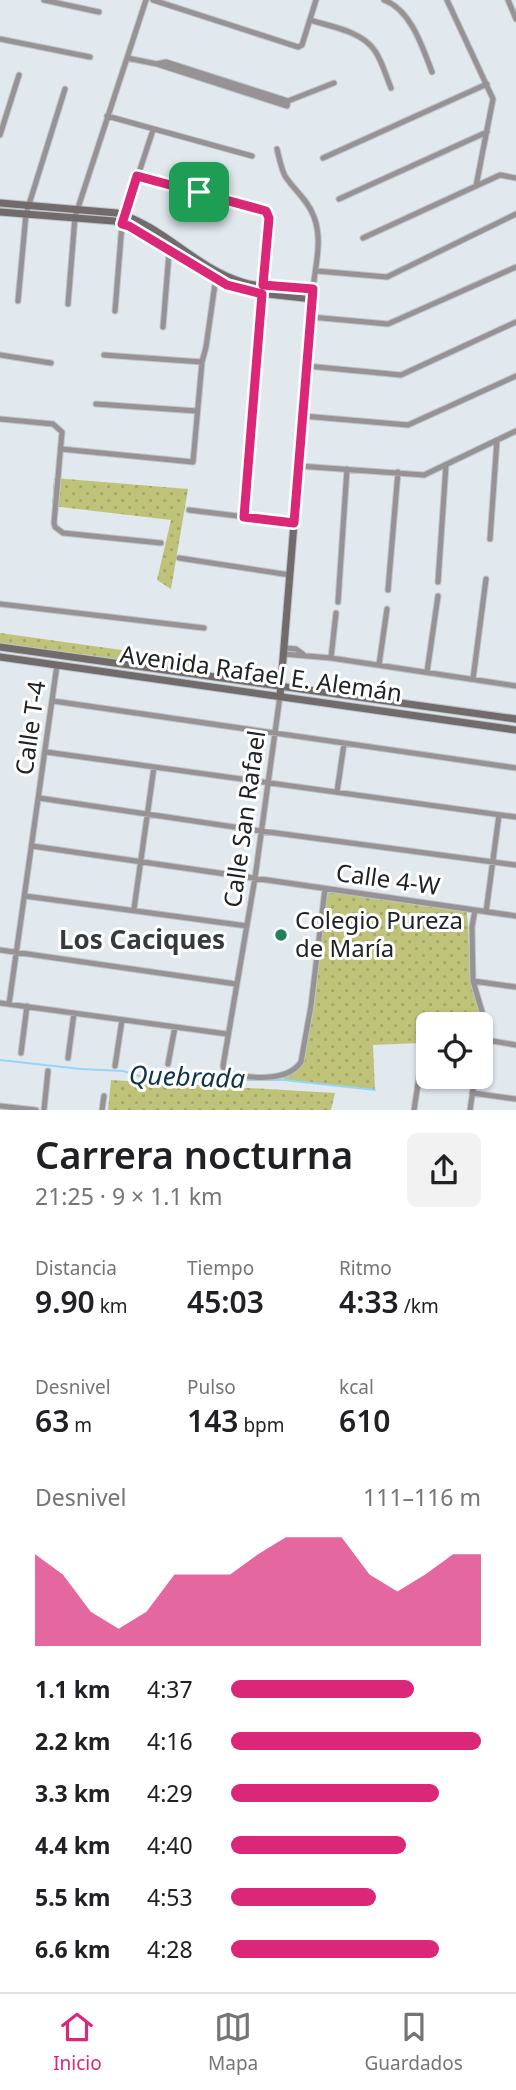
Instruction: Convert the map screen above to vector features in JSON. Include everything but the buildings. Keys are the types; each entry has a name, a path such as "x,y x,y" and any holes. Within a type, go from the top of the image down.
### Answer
{"main road":[{"path":"0,203 27,210 122,224 240,286 313,299"},
{"path":"0,212 78,209 125,215 170,241 217,275"},
{"path":"263,290 313,289 280,696"},
{"name":"Avenida Rafael E. Alemán","path":"0,648 516,719"},
{"name":"Avenida Rafael E. Alemán","path":"0,657 516,730"}],"street":[{"path":"44,0 76,3 99,12"},
{"path":"68,304 75,217 146,0"},
{"path":"153,0 298,47 302,45 316,0"},
{"path":"384,0 397,5 406,17 423,48 432,72"},
{"path":"447,0 493,99 476,187"},
{"path":"508,0 516,19"},
{"path":"310,20 355,34 366,41 376,52 391,88"},
{"path":"0,39 90,57"},
{"path":"127,58 184,71 288,101 334,83"},
{"path":"0,135 19,75"},
{"path":"323,158 487,84"},
{"path":"18,301 27,210 65,89"},
{"path":"107,116 253,156"},
{"path":"115,310 122,224 153,130"},
{"path":"339,199 487,132"},
{"path":"277,149 285,176 299,191 314,215 317,226 317,271 313,289"},
{"path":"363,238 500,175 516,178"},
{"path":"137,176 266,211 269,218 244,517"},
{"path":"317,271 387,277 516,214"},
{"path":"163,327 170,241"},
{"path":"311,317 388,324 516,267"},
{"path":"61,449 193,461 202,362 217,275"},
{"path":"307,366 401,375 516,322"},
{"path":"0,355 51,363"},
{"path":"104,355 202,362"},
{"path":"303,416 408,425 516,376"},
{"path":"96,404 197,411"},
{"path":"0,419 57,426 62,432 55,527 63,533 161,543"},
{"path":"299,466 424,475 516,431"},
{"path":"491,539 497,440"},
{"path":"438,582 446,465"},
{"path":"338,602 347,469"},
{"path":"388,590 398,472"},
{"path":"189,510 294,523"},
{"path":"179,558 290,575"},
{"path":"473,679 486,579"},
{"path":"427,672 438,596"},
{"path":"0,604 204,628"},
{"path":"379,665 387,609"},
{"path":"331,657 336,613"},
{"path":"284,651 516,686"},
{"name":"Calle T-4","path":"9,1004 57,665"},
{"name":"Calle San Rafael","path":"280,696 255,877 223,1066 224,1071 229,1074 277,1076 291,1072 301,1062 311,1006 325,889"},
{"path":"53,701 516,768"},
{"path":"337,792 344,744"},
{"path":"46,752 516,817"},
{"path":"134,909 154,766"},
{"path":"39,798 516,865"},
{"path":"486,912 499,815"},
{"name":"Calle 4-W","path":"32,846 516,916"},
{"path":"25,895 247,926"},
{"path":"468,909 468,920 472,928"},
{"path":"475,910 472,928 473,981 483,1012"},
{"path":"0,950 236,984"},
{"path":"473,981 516,986"},
{"path":"0,1003 228,1034"},
{"path":"21,1053 27,1006"},
{"path":"68,1058 74,1013"},
{"path":"116,1066 122,1020"},
{"path":"168,1064 175,1027"},
{"path":"493,1041 516,1045"},
{"path":"44,1110 48,1071"},
{"path":"414,1110 417,1089"},
{"path":"470,1110 473,1089"},
{"path":"472,1093 516,1099"},
{"path":"102,1110 104,1096"},
{"path":"0,1105 36,1110"}],"green space":[{"path":"54,478 188,489 171,589 157,580 171,520 52,506"},
{"path":"0,633 207,662 206,671 0,644"},
{"path":"325,889 466,909 472,981 479,1012 416,1012 416,1043 373,1045 375,1090 284,1080 283,1075 301,1062"},
{"path":"111,1080 335,1093 331,1110 108,1110"}],"waterway":[{"name":"Quebrada","path":"0,1060 123,1071 139,1076 174,1075 198,1080 284,1080 375,1090"}],"place":[{"name":"Colegio Pureza de María","path":"281,935"}],"district":[{"name":"Los Caciques","path":"142,940"}],"route":[{"path":"137,176 199,192 266,211 269,218 263,285 313,289 294,523 244,517 262,294 227,285 122,224 137,176"}]}
